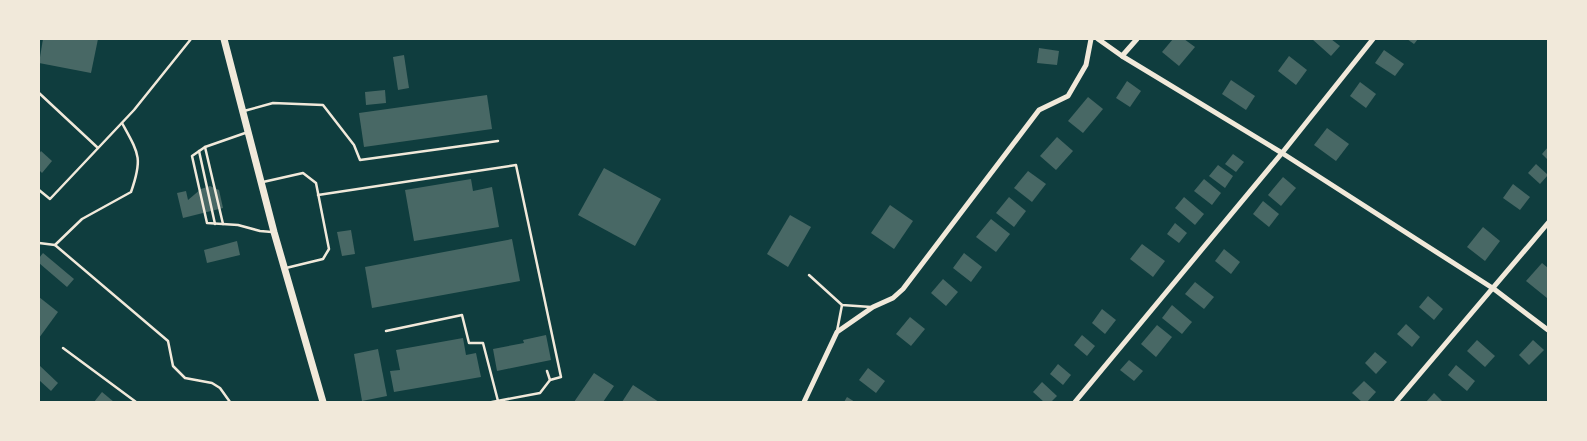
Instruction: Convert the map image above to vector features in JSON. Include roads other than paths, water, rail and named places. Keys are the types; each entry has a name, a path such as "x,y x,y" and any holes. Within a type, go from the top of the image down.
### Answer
{"main road":[{"path":"224,39 284,269 323,402"}],"street":[{"path":"804,402 837,332 873,307 893,298 903,289 1039,110 1068,96 1086,65 1091,39"},
{"path":"1098,39 1122,56 1282,153 1494,289 1548,330"},
{"path":"1122,56 1137,39"},
{"path":"1075,402 1282,153 1373,39"},
{"path":"1396,402 1494,289 1548,223"}],"lane":[{"path":"39,190 50,199 122,123 191,39"},
{"path":"39,93 98,148"},
{"path":"244,111 274,103 323,106 354,145 360,160 498,141"},
{"path":"55,245 82,219 130,192 138,171 138,153 122,123"},
{"path":"249,131 205,146 192,156 196,181 207,223 274,232"},
{"path":"205,146 223,224"},
{"path":"199,151 215,224"},
{"path":"318,195 516,165 561,377 550,380 540,393 492,402"},
{"path":"262,182 303,173 316,183 329,249 323,260 284,269"},
{"path":"39,243 55,245 168,341 173,366 185,378 212,383 220,388 230,402"},
{"path":"808,275 842,305 873,307"},
{"path":"837,332 842,305"},
{"path":"386,331 462,315 469,343 483,343 498,401"},
{"path":"63,348 136,402"},
{"path":"547,371 550,380"},
{"path":"518,397 518,402"}]}
